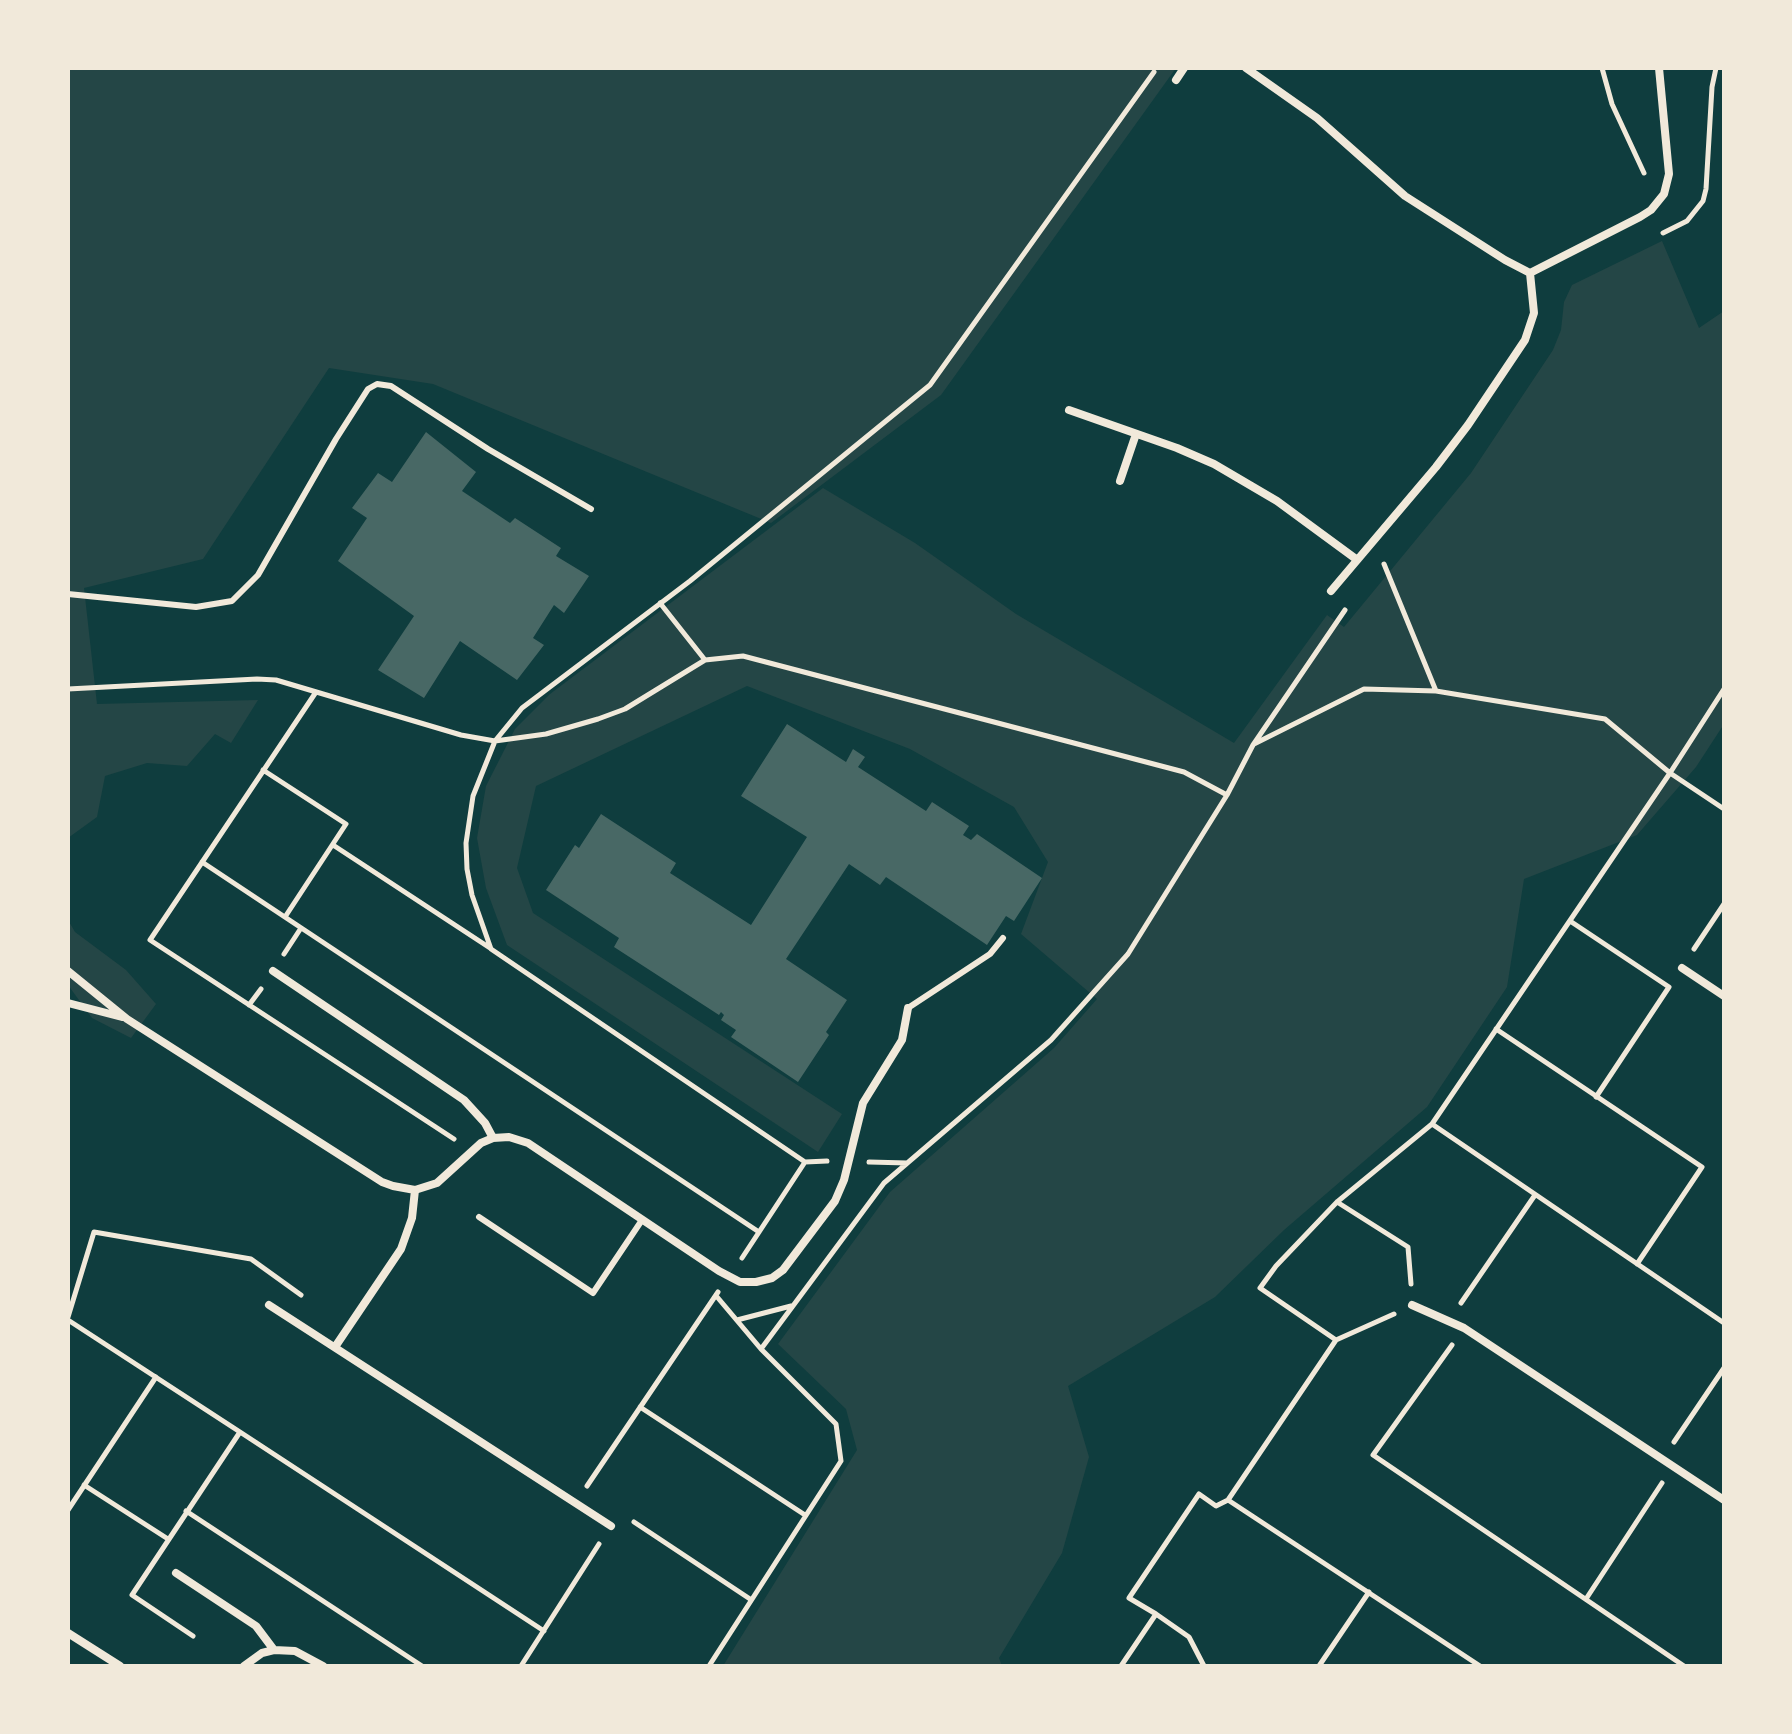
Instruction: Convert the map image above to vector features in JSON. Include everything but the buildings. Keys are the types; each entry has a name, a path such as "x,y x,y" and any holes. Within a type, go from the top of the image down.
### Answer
{"street":[{"path":"1176,80 1184,68"},
{"path":"1246,68 1317,118 1412,201 1530,273"},
{"path":"1530,273 1640,217 1658,203 1669,174 1659,68"},
{"path":"1331,591 1436,467 1525,340 1534,313 1530,273"},
{"path":"1069,410 1177,448 1245,481 1356,559"},
{"path":"1120,481 1136,434"},
{"path":"1682,968 1724,996"},
{"path":"68,971 127,1019 382,1182 415,1190 437,1183 472,1150 493,1138 509,1137 528,1143 740,1282 772,1278 783,1270 835,1201 844,1180 863,1103 902,1040 908,1008"},
{"path":"273,971 464,1100 485,1123 493,1138"},
{"path":"68,1003 127,1019"},
{"path":"335,1347 401,1249 408,1232 415,1190"},
{"path":"269,1305 611,1526"},
{"path":"1412,1305 1464,1328 1724,1500"},
{"path":"176,1573 256,1626 274,1650"},
{"path":"68,1633 120,1666"},
{"path":"244,1666 262,1653 274,1650 295,1651 323,1666"}],"lane":[{"path":"68,594 196,607 232,601 258,575 336,439 368,389 377,384 391,386 488,449 591,509"},
{"path":"908,1008 990,954 1003,938"},
{"path":"479,1217 593,1293 642,1220"}],"path":[{"path":"491,949 472,895 466,843 473,796 495,741 522,708 660,603 930,385 1157,68"},
{"path":"1602,68 1612,104 1658,203"},
{"path":"1650,239 1687,221 1703,201 1716,68"},
{"path":"1374,573 1383,561 1436,691"},
{"path":"660,603 705,660"},
{"path":"761,1349 884,1183 1051,1040 1128,954 1227,795 1253,745 1348,606"},
{"path":"68,689 276,680 461,735 495,741 571,729 625,709 705,660 743,656 1184,772 1227,795"},
{"path":"1253,745 1364,689 1436,691 1605,719 1670,773 1724,809"},
{"path":"1336,1340 1260,1288 1276,1266 1337,1202 1432,1124 1724,689"},
{"path":"316,692 150,940 472,1150"},
{"path":"263,770 346,824 285,917"},
{"path":"333,845 805,1162 827,1161"},
{"path":"202,862 759,1232"},
{"path":"1596,1097 1724,904"},
{"path":"1570,921 1669,987"},
{"path":"1496,1029 1702,1167 1637,1264"},
{"path":"1432,1124 1724,1323"},
{"path":"741,1258 805,1162"},
{"path":"870,1162 909,1163"},
{"path":"1449,1321 1535,1195"},
{"path":"1204,1666 1189,1637 1129,1598 1199,1494 1216,1506 1228,1500 1336,1340 1412,1305 1408,1247 1337,1202"},
{"path":"311,1302 251,1259 94,1232 68,1318 544,1631"},
{"path":"576,1502 715,1296 761,1349 836,1424 841,1461 709,1666"},
{"path":"737,1320 792,1306"},
{"path":"1464,1328 1373,1455 1684,1666"},
{"path":"1663,1459 1724,1368"},
{"path":"68,1510 156,1377"},
{"path":"640,1407 805,1515"},
{"path":"193,1636 132,1595 240,1432"},
{"path":"1586,1599 1673,1466"},
{"path":"84,1485 168,1539"},
{"path":"1228,1500 1480,1666"},
{"path":"186,1511 422,1666"},
{"path":"521,1666 620,1513 750,1599"},
{"path":"1319,1666 1369,1592"},
{"path":"1121,1666 1156,1614"}],"shaded area":[{"path":"68,68 1176,68 941,395 771,523 433,384 329,368 203,559 84,588 97,704 258,700 231,743 215,734 187,766 147,763 105,776 97,817 68,838"},
{"path":"1662,241 1699,328 1724,311 1724,724 1696,767 1637,835 1524,879 1507,987 1427,1107 1284,1230 1215,1297 1068,1386 1089,1457 1062,1553 999,1658 1002,1666 723,1666 857,1450 846,1409 778,1344 890,1192 1054,1048 1097,999 1021,934 1048,862 1014,807 910,749 747,686 536,786 517,868 533,913 842,1114 818,1152 507,945 486,888 477,838 486,786 515,729 550,694 823,488 915,543 1016,614 1234,743 1327,615 1344,627 1471,473 1553,350 1561,330 1564,302 1572,285"},
{"path":"68,920 75,932 126,970 156,1004 131,1038 92,1018 68,985"}]}
